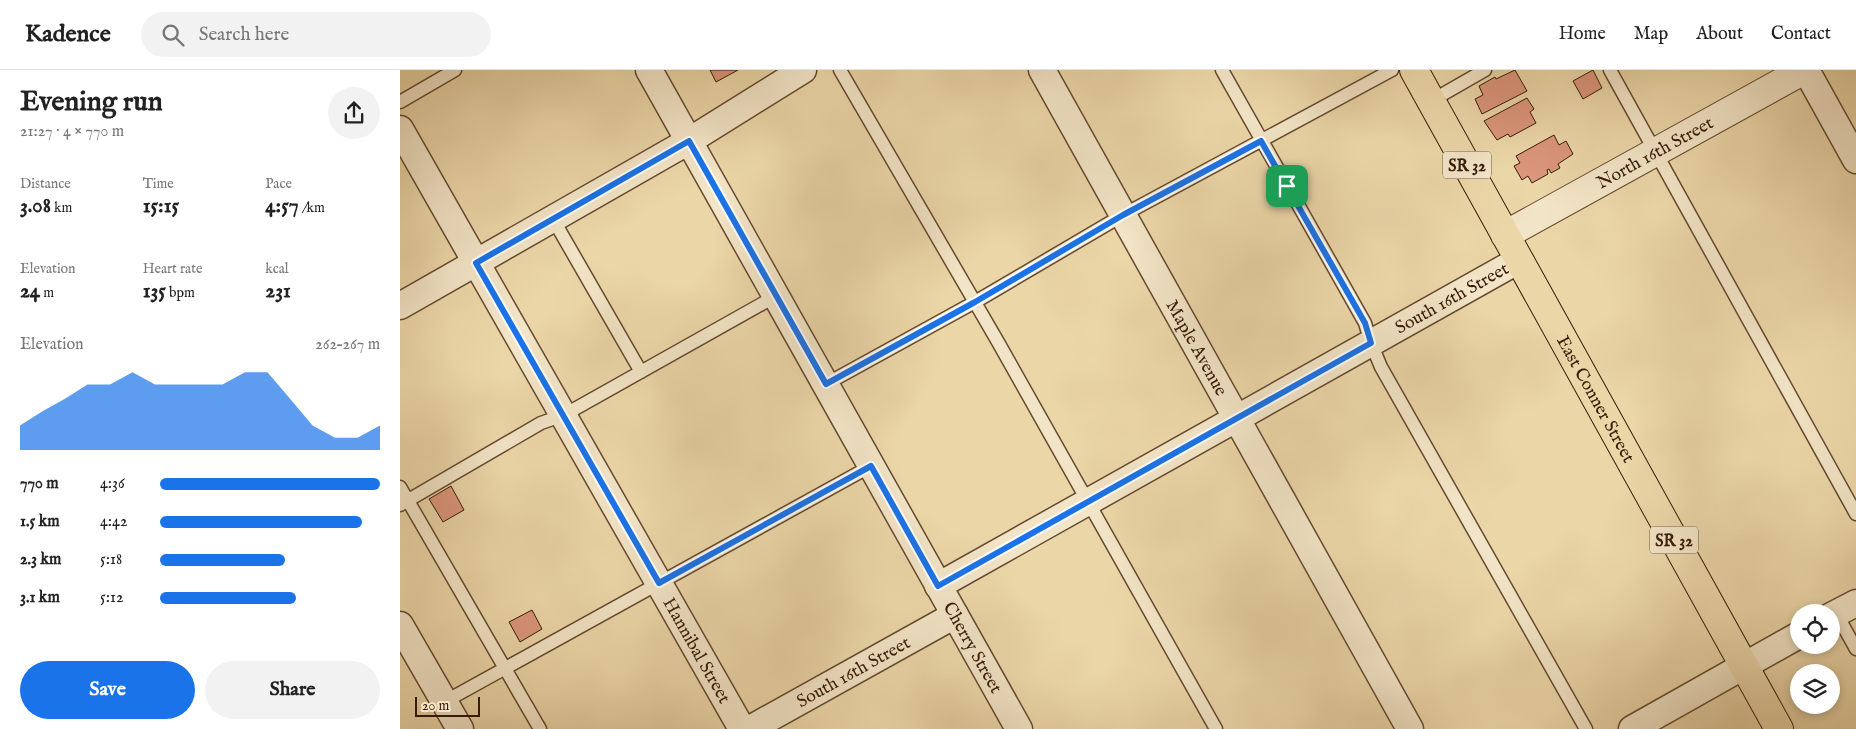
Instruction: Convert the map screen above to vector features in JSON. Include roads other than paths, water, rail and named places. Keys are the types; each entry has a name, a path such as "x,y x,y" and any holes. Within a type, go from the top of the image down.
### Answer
{"main road":[{"name":"East Conner Street","path":"1414,70 1779,729"}],"street":[{"name":"Cherry Street","path":"649,70 1019,729"},
{"path":"400,306 689,141 803,70"},
{"name":"Maple Avenue","path":"1042,70 1410,729"},
{"path":"1806,70 1856,160"},
{"name":"North 16th Street","path":"1506,235 1806,70"},
{"name":"Hannibal Street","path":"400,129 742,729"},
{"name":"South 16th Street","path":"938,586 1520,260"},
{"name":"South 16th Street","path":"750,729 955,615"},
{"path":"400,625 460,729"},
{"path":"1632,729 1790,639"}],"lane":[{"path":"400,102 455,70"},
{"path":"840,70 975,302 1216,729"},
{"path":"1222,70 1365,323 1381,367 1586,729"},
{"path":"826,384 975,302 1123,215 1392,70"},
{"path":"1431,102 1485,70"},
{"path":"1610,70 1856,514"},
{"path":"552,219 641,372"},
{"path":"404,503 541,423 564,415 776,296"},
{"path":"444,702 871,466"},
{"path":"400,486 404,503 540,729"},
{"path":"1841,611 1856,649"}]}
